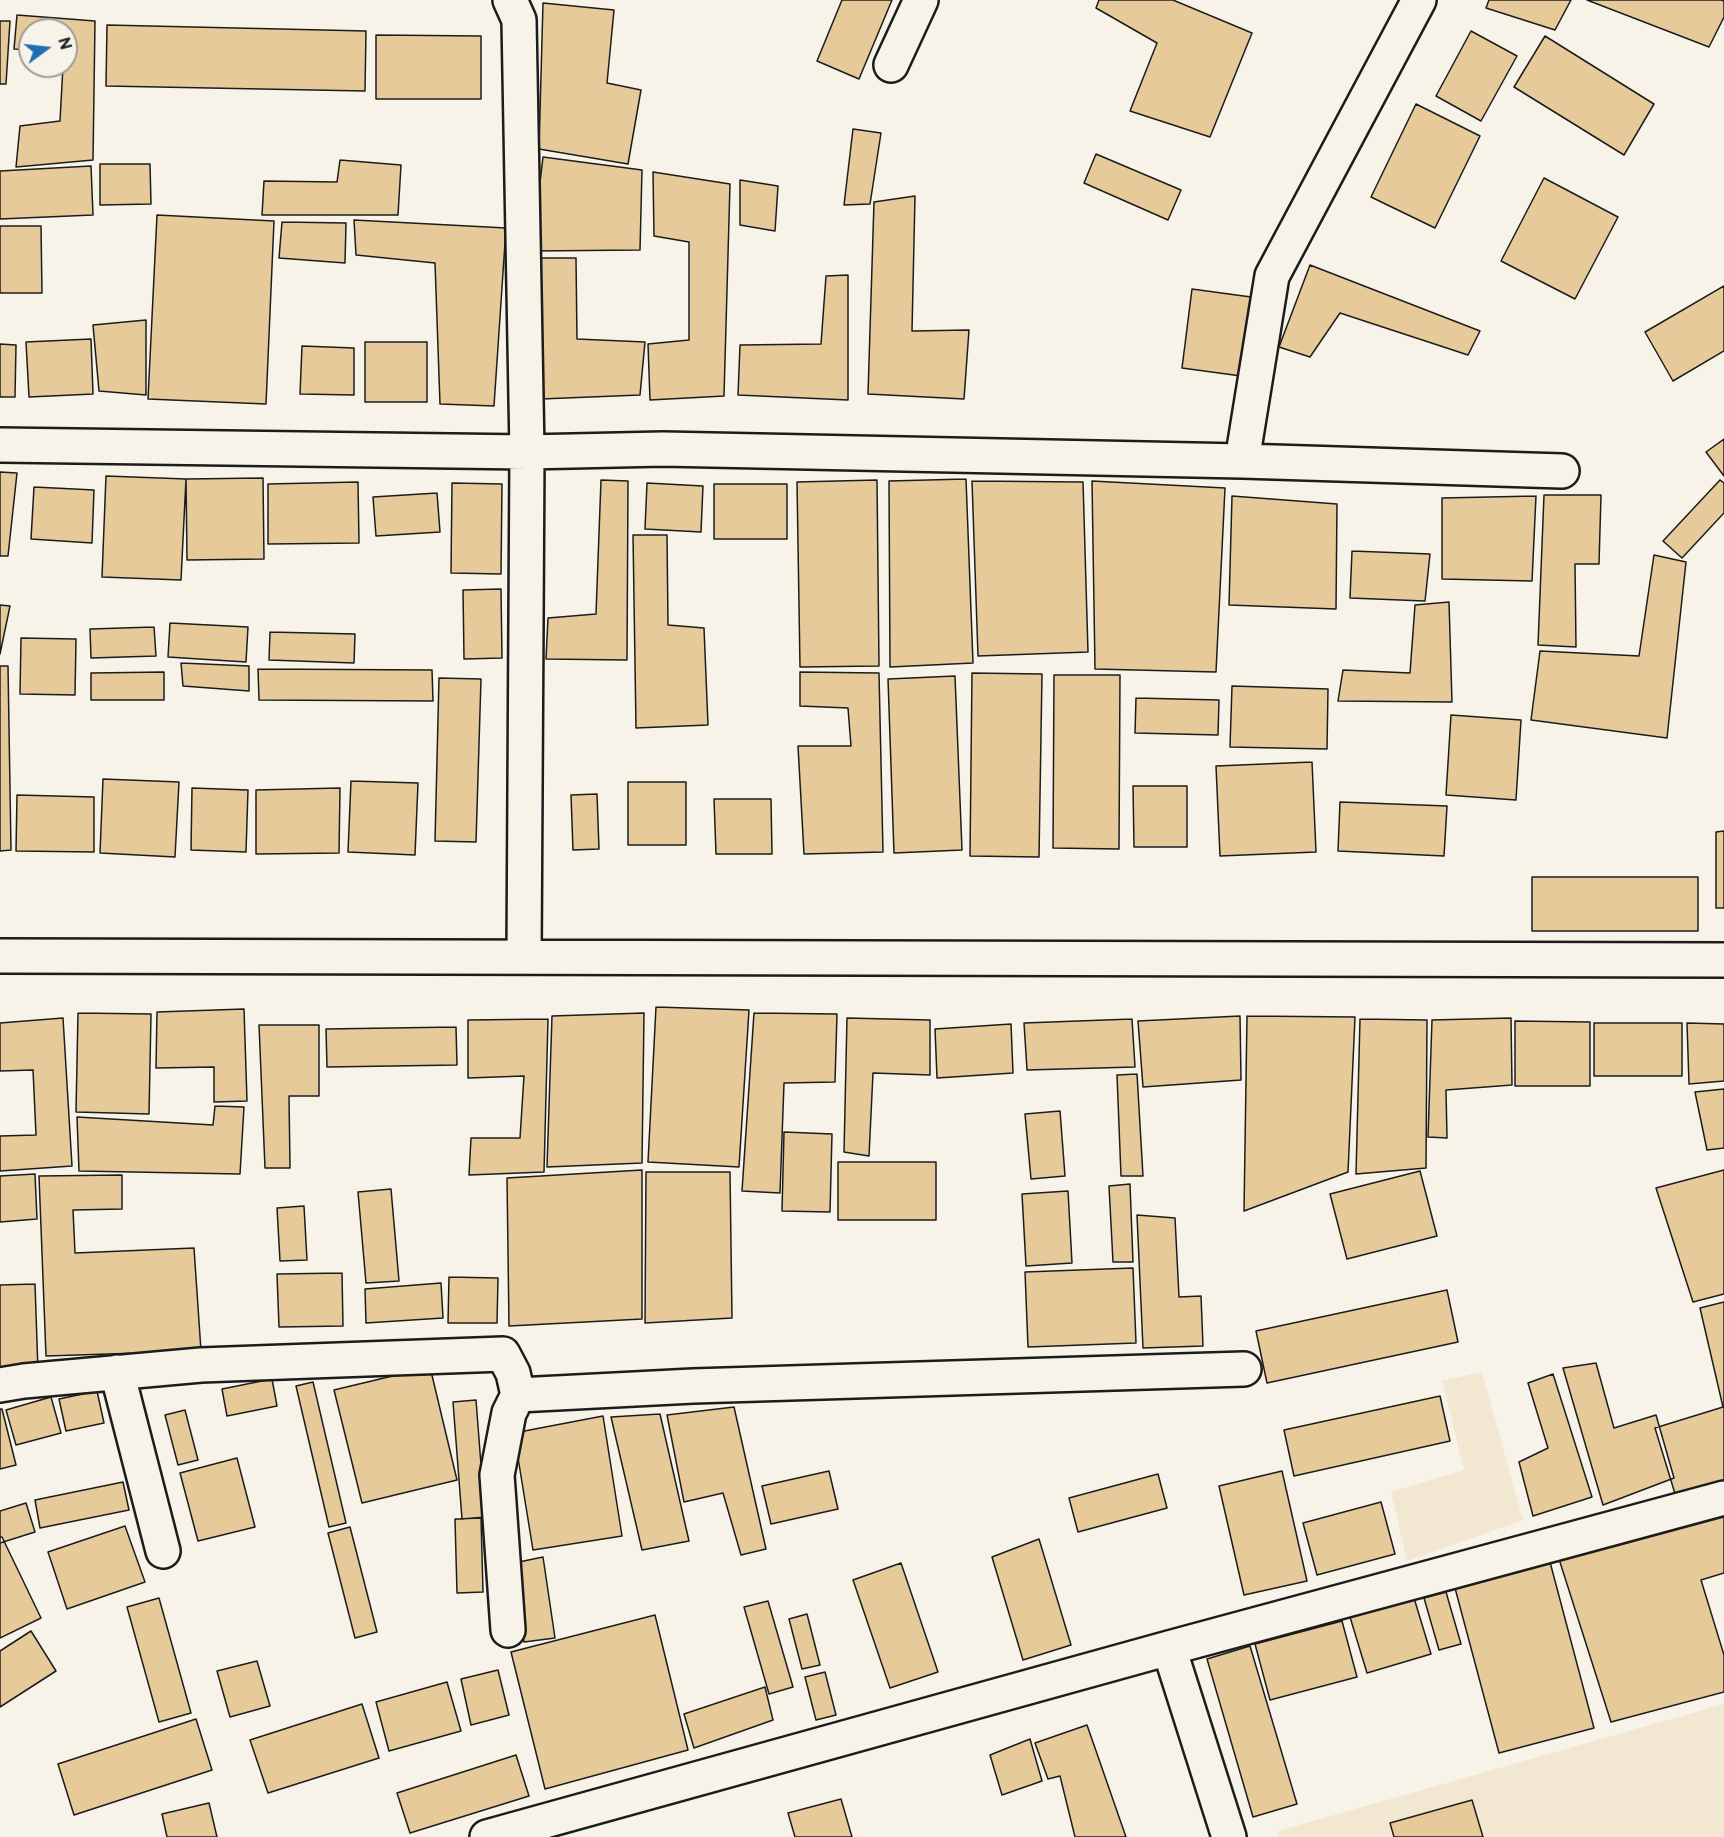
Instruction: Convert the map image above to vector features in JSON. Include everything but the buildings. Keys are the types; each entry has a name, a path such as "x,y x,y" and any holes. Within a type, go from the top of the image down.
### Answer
{"street":[{"path":"510,0 519,20 527,452 524,957"},
{"path":"891,65 921,0"},
{"path":"1242,461 1272,276 1419,0"},
{"path":"0,446 527,452 663,449 1242,461 1562,471"},
{"path":"0,956 1724,960"},
{"path":"0,1385 201,1365 503,1354 513,1373 518,1395 509,1413 498,1475 508,1630"},
{"path":"518,1395 705,1386 1244,1369"},
{"path":"117,1372 163,1551"},
{"path":"487,1837 1169,1648 1724,1498"},
{"path":"1169,1648 1229,1837"}],"shaded area":[{"path":"1482,1372 1523,1520 1407,1561 1391,1492 1464,1470 1442,1381"},
{"path":"1724,1704 1724,1837 1280,1837 1278,1831"}]}
